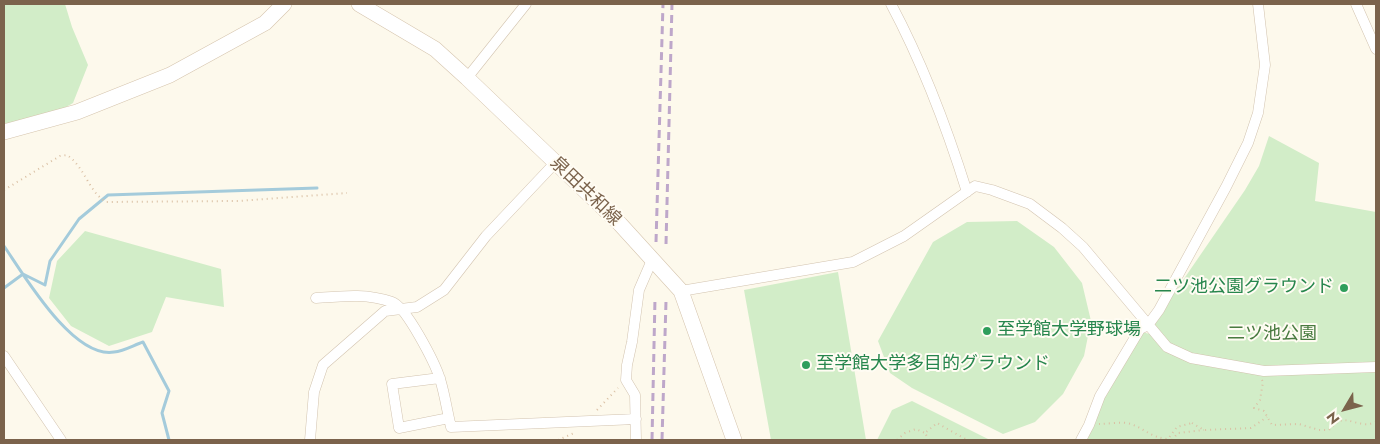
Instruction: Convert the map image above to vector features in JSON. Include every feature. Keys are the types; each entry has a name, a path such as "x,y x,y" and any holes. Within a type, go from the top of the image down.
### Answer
{"main road":[{"path":"4,132 77,112 170,75 265,23 284,4"},
{"name":"泉田共和線","path":"359,4 435,49 620,224 681,291 734,440"}],"street":[{"path":"467,78 526,4"},
{"path":"891,4 918,56 949,137 966,192"},
{"path":"1081,440 1100,396 1140,329 1148,325 1159,310 1248,143 1258,113 1265,65 1258,4"},
{"path":"1356,4 1376,49"},
{"path":"310,440 314,392 324,365 386,311 417,307 444,290 486,236 555,163"},
{"path":"681,291 853,262 904,236 975,186 1030,204 1062,228 1083,247 1167,346 1191,358 1264,371 1376,367"},
{"path":"636,440 634,395 626,380 627,365 639,290 652,260"},
{"path":"316,298 359,295 394,302 403,310 429,352 440,378 451,427 636,419"},
{"path":"4,356 61,440"},
{"path":"440,378 392,384 399,428 449,418"}],"path":[{"path":"4,190 60,156 67,155 73,159 82,171 98,197 106,202 238,201 347,193"},
{"path":"1264,371 1260,375 1263,382 1260,400 1254,408 1264,411 1272,425 1300,424 1319,430 1329,430 1335,423 1344,419 1365,424 1376,422"},
{"path":"1172,440 1178,433 1251,428 1267,417"},
{"path":"925,433 937,423 967,440"},
{"path":"1089,425 1131,424 1157,438 1168,439 1177,427 1192,423 1204,430"},
{"path":"897,440 905,433 916,429 925,433 929,440"}],"green space":[{"path":"4,4 65,4 72,27 88,65 73,103 46,119 4,124"},
{"name":"二ツ池公園","path":"1269,136 1319,163 1315,201 1376,212 1376,440 1075,440 1137,331 1150,334 1157,318 1245,190 1259,166"},
{"name":"至学館大学野球場","path":"1017,221 1054,247 1082,283 1091,321 1084,356 1063,394 1035,422 1003,434 912,388 890,373 878,341 933,242 967,222"},
{"path":"85,231 221,269 224,307 166,297 152,332 109,346 71,326 49,298 57,261"},
{"name":"至学館大学多目的グラウンド","path":"838,272 866,440 771,440 744,290"},
{"path":"912,401 990,440 877,440 892,410"}],"waterway":[{"path":"4,288 23,274 45,285 50,261 79,219 108,195 317,188"},
{"path":"4,246 51,312 66,329 82,342 98,351 114,352 143,342 169,391 162,413 169,440"}],"railway":[{"path":"656,242 663,4"},
{"path":"666,244 672,4"},
{"path":"652,440 655,298"},
{"path":"662,440 666,301"}],"place":[{"name":"二ツ池公園グラウンド","path":"1344,288"},
{"name":"至学館大学野球場","path":"987,331"},
{"name":"至学館大学多目的グラウンド","path":"806,365"}]}
